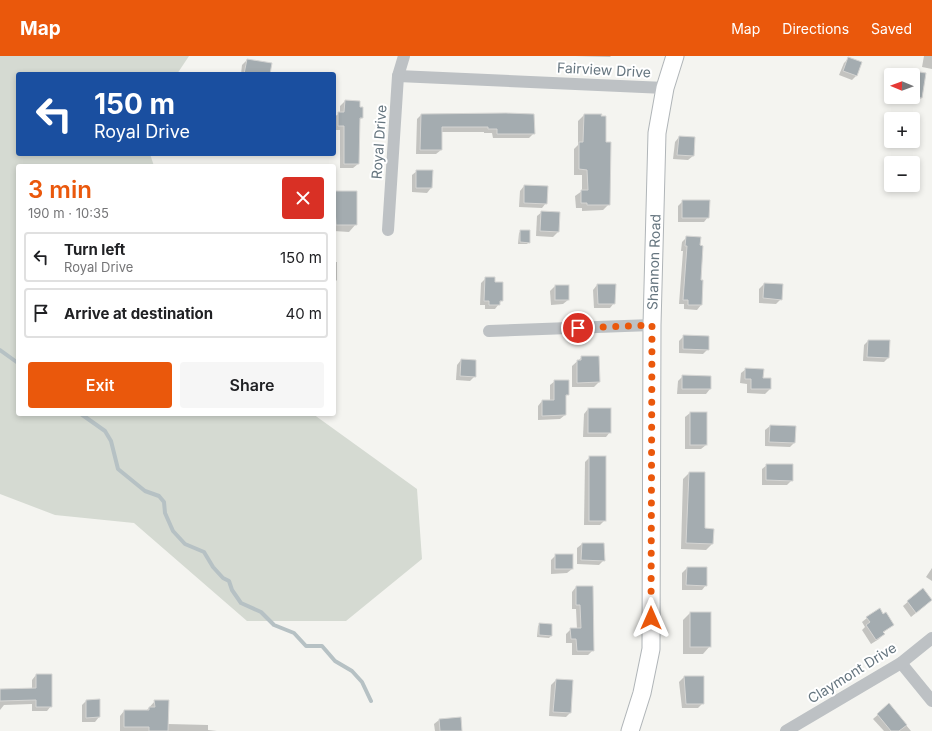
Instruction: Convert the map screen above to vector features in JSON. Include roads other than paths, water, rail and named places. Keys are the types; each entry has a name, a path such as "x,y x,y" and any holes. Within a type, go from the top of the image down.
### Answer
{"street":[{"name":"Royal Drive","path":"388,230 398,76 404,56"},
{"name":"Shannon Road","path":"630,731 642,693 651,649 652,325 657,133 665,88 675,56"},
{"name":"Fairview Drive","path":"398,76 665,88"},
{"path":"489,331 652,325"},
{"name":"Claymont Drive","path":"786,731 901,663 932,638"},
{"path":"901,663 932,701"}],"waterway":[{"path":"0,350 16,362"},
{"path":"84,416 105,431 111,441 118,469 145,491 159,496 164,502 165,513 173,531 185,544 204,552 213,567 223,578 229,581 232,590 241,603 261,612 274,625 294,633 306,646 322,646 335,661 352,671 362,682 371,701"}]}
